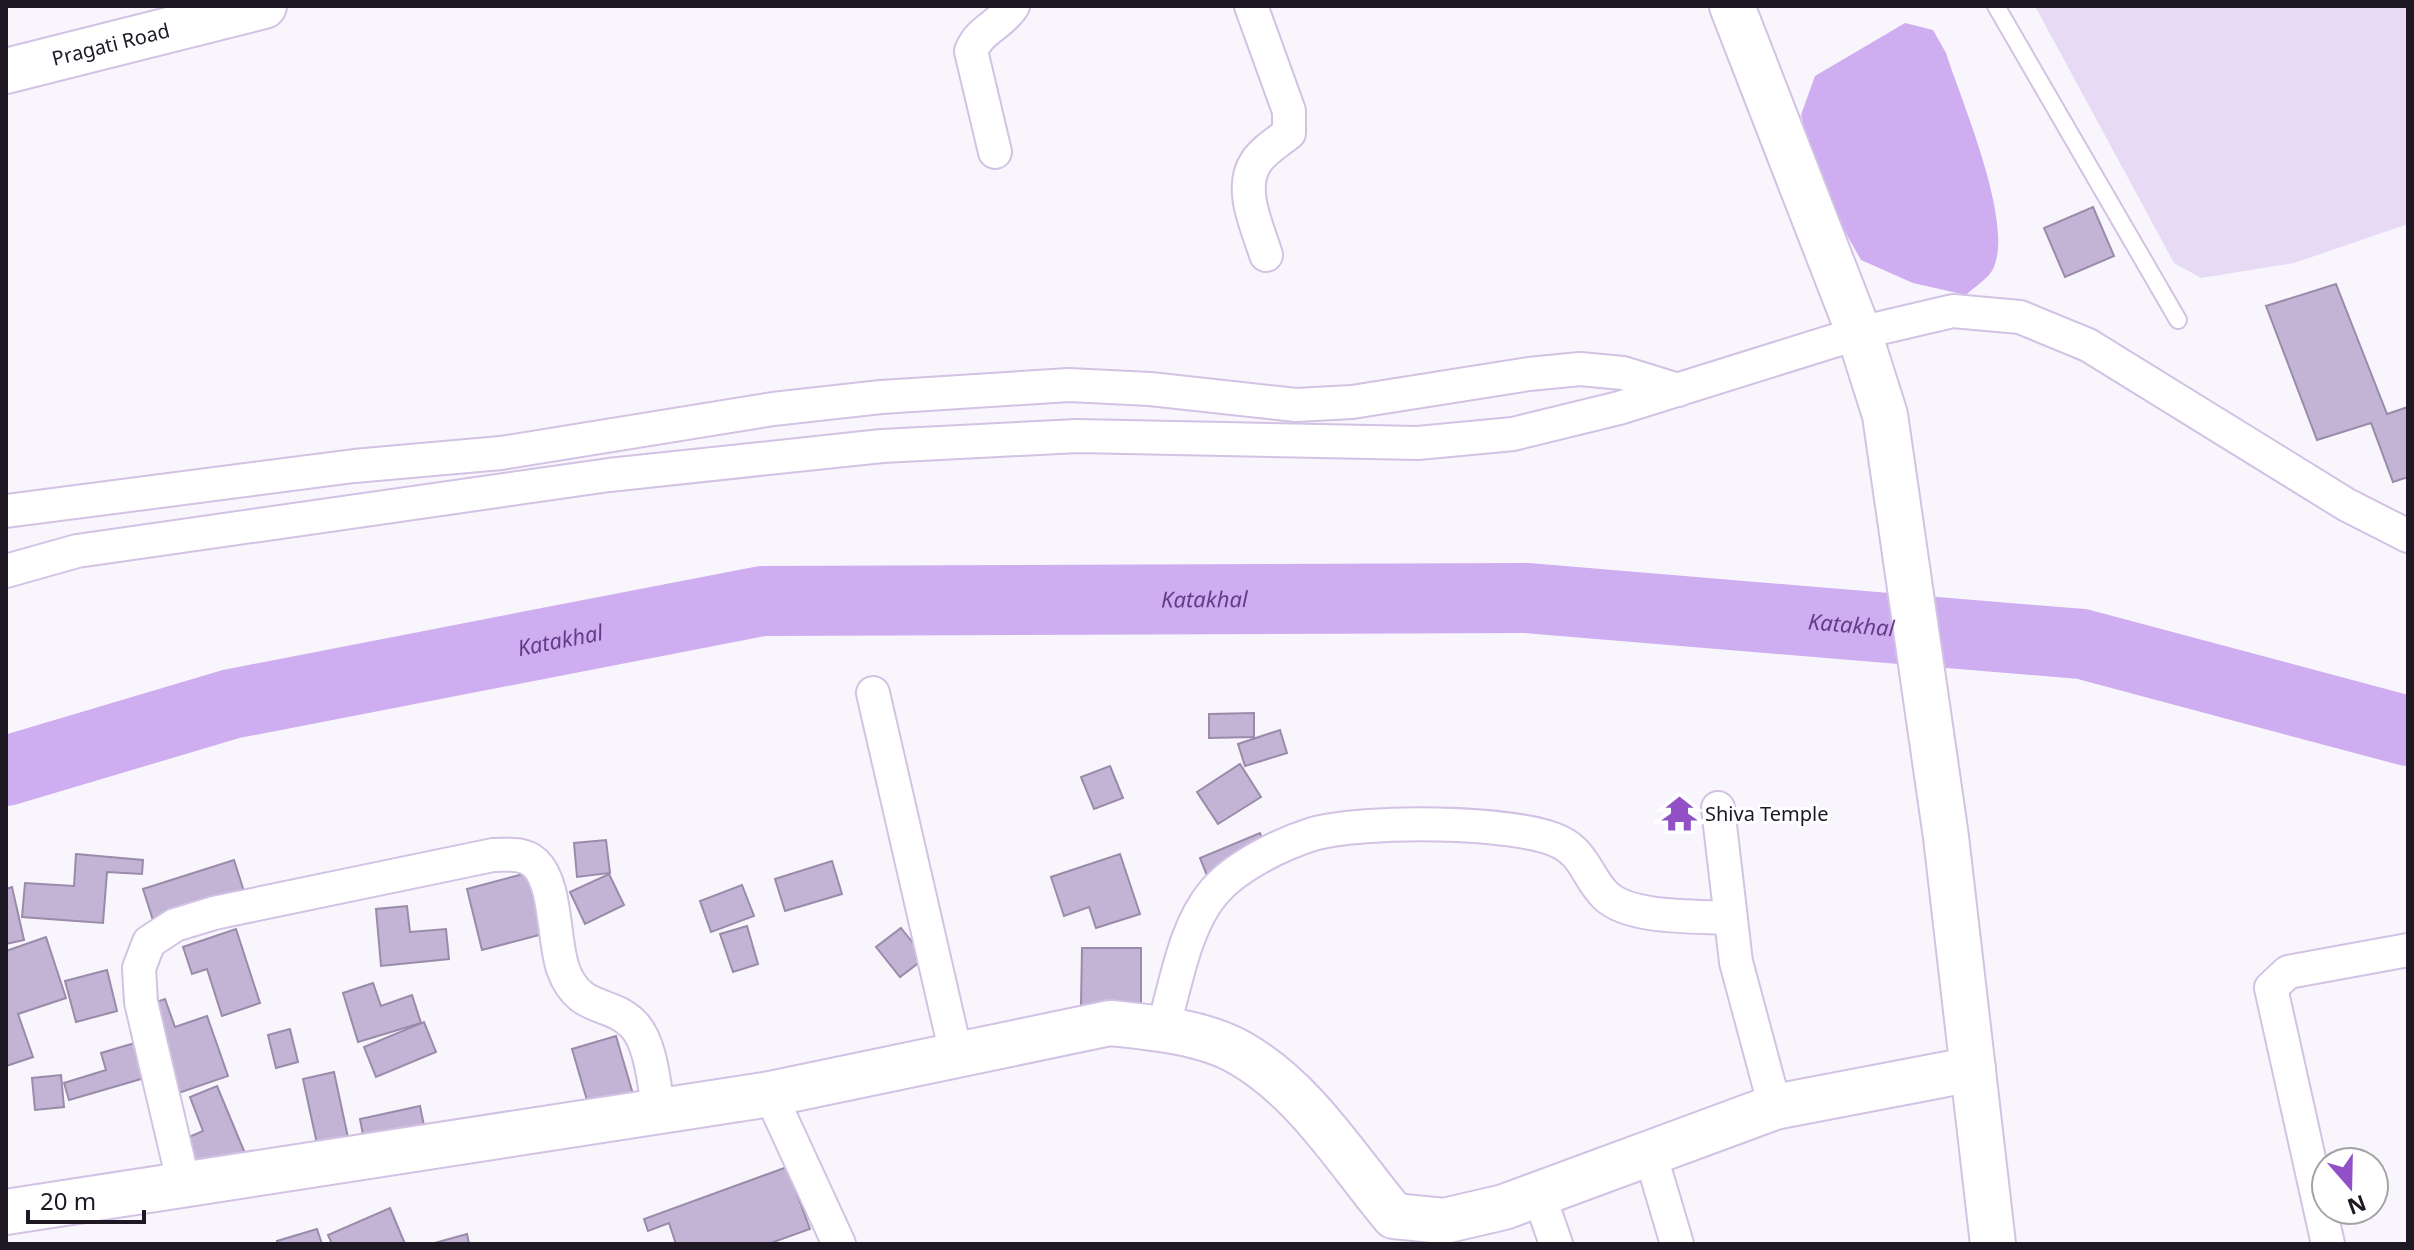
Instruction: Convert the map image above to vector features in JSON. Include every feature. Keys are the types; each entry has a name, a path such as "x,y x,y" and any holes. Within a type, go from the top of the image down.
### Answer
{"street":[{"name":"Pragati Road","path":"6,71 264,6"},
{"path":"995,152 971,51 977,36 1006,16 1013,6"},
{"path":"1251,6 1289,111 1289,133 1256,161 1248,180 1252,208 1266,255"},
{"path":"1732,6 1859,333 1885,415 1946,837 1993,1244"},
{"path":"6,571 77,551 609,475 882,446 1077,436 1418,443 1513,434 1678,390 1859,333 1953,311 2020,317 2088,345 2347,505 2408,536"},
{"path":"6,511 354,466 501,453 759,411 911,395 1069,385 1150,389 1296,405 1352,402 1580,369 1623,373 1678,390"},
{"path":"873,693 956,1054"},
{"path":"1718,808 1736,962 1775,1107"},
{"path":"1163,1028 1196,922 1214,892 1240,870 1313,834 1356,827 1464,827 1535,834 1559,841 1578,853 1605,895 1623,908 1730,918"},
{"path":"184,1185 141,1002 139,968 149,942 175,925 214,913 493,855 518,854 535,863 546,884 564,969 576,992 593,1006 633,1024 644,1043 659,1112"},
{"path":"2328,1244 2271,988 2288,972 2408,950"},
{"path":"6,1212 770,1094 1110,1023 1163,1028 1238,1051 1288,1086 1394,1216 1444,1221 1539,1195 1775,1107 1973,1069"},
{"path":"770,1094 839,1244"},
{"path":"1650,1153 1677,1244"},
{"path":"1539,1195 1556,1244"}],"lane":[{"path":"1996,6 2178,320"}],"shaded area":[{"path":"2035,6 2408,6 2408,224 2294,263 2201,278 2174,263"},
{"path":"1905,23 1933,30 1946,53 1974,131 1992,194 1998,249 1993,269 1966,295 1913,283 1861,260 1822,191 1801,115 1815,76"}],"building":[{"path":"2093,207 2114,256 2065,277 2044,228"},
{"path":"2336,284 2387,414 2408,407 2408,477 2393,482 2371,423 2317,440 2266,306"},
{"path":"1254,713 1254,737 1209,738 1209,714"},
{"path":"1280,730 1287,753 1245,766 1238,744"},
{"path":"1240,764 1261,797 1218,824 1197,792"},
{"path":"1110,766 1123,798 1094,809 1081,777"},
{"path":"1260,833 1274,868 1214,893 1200,858"},
{"path":"606,840 610,873 577,877 574,843"},
{"path":"76,854 143,860 142,874 107,872 103,923 22,917 25,883 74,886"},
{"path":"1120,854 1140,914 1096,928 1089,907 1064,916 1051,877"},
{"path":"234,860 249,907 158,936 143,889"},
{"path":"832,861 842,894 785,911 775,879"},
{"path":"527,873 543,934 482,950 467,889"},
{"path":"609,874 624,905 585,924 570,892"},
{"path":"742,885 754,916 711,932 700,901"},
{"path":"12,887 24,940 6,944 6,889"},
{"path":"407,906 410,932 446,929 449,959 381,966 376,909"},
{"path":"747,926 758,964 733,972 720,934"},
{"path":"901,928 925,958 900,977 876,947"},
{"path":"236,929 260,1003 222,1016 207,969 192,974 183,947"},
{"path":"46,937 66,998 18,1014 33,1057 6,1066 6,951"},
{"path":"1082,948 1141,948 1141,1006 1081,1006"},
{"path":"107,970 117,1011 76,1022 65,981"},
{"path":"373,983 381,1006 412,995 421,1023 358,1042 343,993"},
{"path":"165,999 175,1027 207,1016 228,1076 167,1097 136,1009"},
{"path":"424,1022 436,1052 376,1077 364,1047"},
{"path":"290,1029 298,1062 276,1068 268,1035"},
{"path":"616,1036 635,1101 591,1114 572,1049"},
{"path":"138,1042 148,1077 69,1100 64,1083 106,1070 101,1053"},
{"path":"334,1072 353,1161 322,1167 303,1079"},
{"path":"61,1075 64,1107 35,1110 32,1078"},
{"path":"217,1086 249,1163 191,1187 173,1144 203,1131 190,1097"},
{"path":"420,1106 429,1150 368,1162 360,1119"},
{"path":"787,1167 810,1229 768,1244 676,1244 669,1223 648,1231 644,1219"},
{"path":"390,1208 405,1244 332,1244 328,1235"},
{"path":"317,1229 322,1244 278,1244 277,1241"},
{"path":"467,1234 469,1244 431,1244"}],"waterway":[{"name":"Katakhal","path":"6,771 231,704 762,601 1526,598 2082,644 2408,731"}],"place":[{"name":"Shiva Temple","path":"1679,814"}]}
